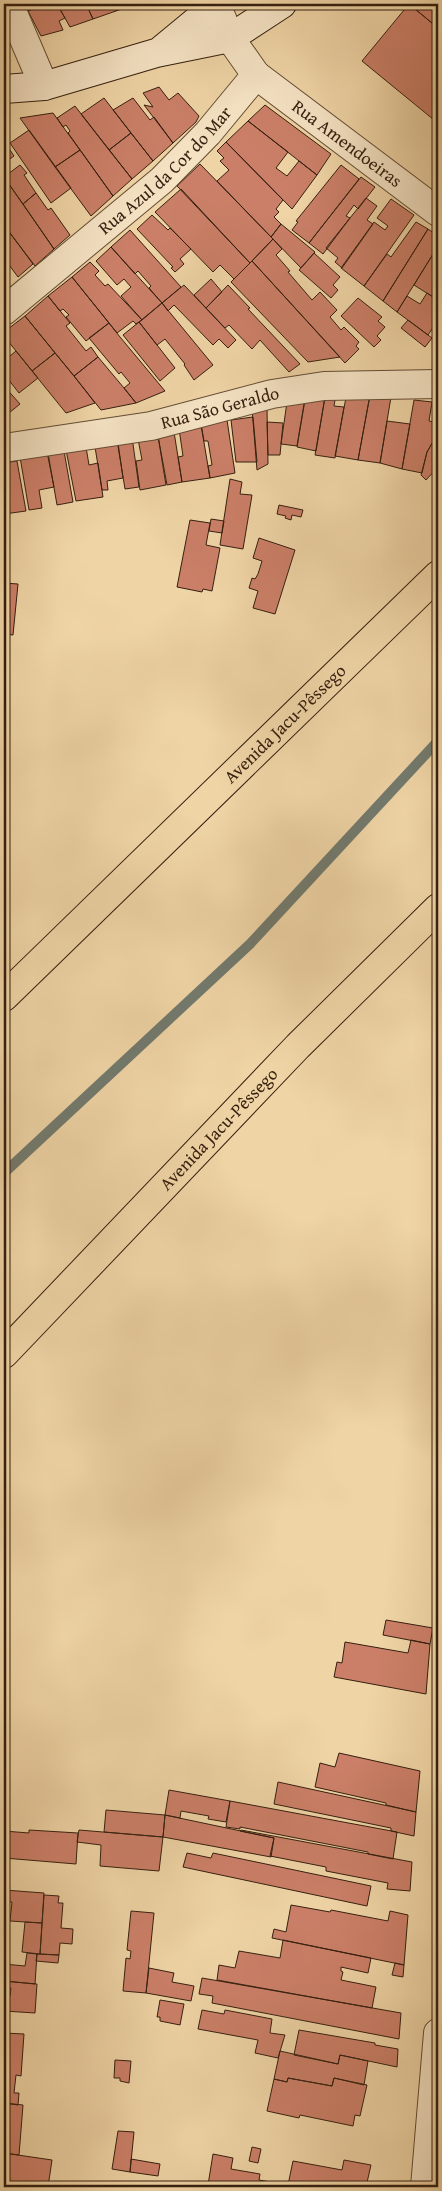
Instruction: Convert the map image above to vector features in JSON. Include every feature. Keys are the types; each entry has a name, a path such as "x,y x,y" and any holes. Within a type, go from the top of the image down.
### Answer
{"highway":[{"name":"Avenida Jacu-Pêssego","path":"4,997 438,575"},
{"name":"Avenida Jacu-Pêssego","path":"4,1354 298,1046 438,908"}],"street":[{"path":"9,4 44,86"},
{"path":"156,53 216,4 230,38 256,75"},
{"path":"4,89 44,86 156,53 230,38 282,4"},
{"name":"Rua Amendoeiras","path":"256,75 438,212"},
{"name":"Rua Azul da Cor do Mar","path":"4,311 162,180 208,133 256,75"},
{"name":"Rua São Geraldo","path":"4,448 151,426 272,394 324,386 438,384"},
{"path":"425,2187 438,2032"}],"building":[{"path":"24,4 44,4 28,11"},
{"path":"44,4 57,4 65,18 59,21 63,30 41,36 28,11"},
{"path":"57,4 86,4 93,19 70,27"},
{"path":"86,4 113,4 116,11 93,19"},
{"path":"113,4 137,4 116,11"},
{"path":"409,4 438,28 438,115 434,120 362,61"},
{"path":"409,4 438,4 438,28"},
{"path":"159,87 169,100 178,93 199,116 196,122 173,143 144,105 153,107 143,93"},
{"path":"104,98 131,133 109,150 81,114"},
{"path":"133,98 150,120 154,117 173,143 153,161 113,110"},
{"path":"265,105 331,154 317,175 248,121"},
{"path":"75,106 132,179 113,196 68,133 70,131 66,125 63,127 57,118"},
{"path":"53,113 80,150 55,167 20,118"},
{"path":"248,121 288,152 276,168 287,176 299,161 317,175 292,209 226,142"},
{"path":"29,130 71,188 51,203 10,143"},
{"path":"131,133 153,161 132,179 109,150"},
{"path":"4,141 14,156 4,163"},
{"path":"226,142 283,200 276,209 279,212 274,217 281,224 271,237 217,181 229,170 220,161 224,158 217,151"},
{"path":"80,150 113,196 91,216 55,167"},
{"path":"200,164 273,239 250,263 177,186"},
{"path":"20,165 27,173 24,175 36,193 23,204 4,177"},
{"path":"341,165 359,179 309,243 292,230 298,222 296,221"},
{"path":"4,177 54,249 35,266 4,225"},
{"path":"361,177 375,187 358,209 354,205 346,216 350,218 323,254 309,243"},
{"path":"181,189 250,263 234,279 220,265 213,272 155,212"},
{"path":"36,193 48,210 51,208 70,235 54,249 23,204"},
{"path":"366,198 377,206 367,220 373,224 342,268 335,262 338,258 326,248"},
{"path":"391,199 414,215 364,286 341,268 374,222 385,230 388,226 377,218"},
{"path":"152,215 168,230 170,228 191,249 180,259 184,264 175,272 171,268 173,267 137,229"},
{"path":"416,222 428,229 383,301 364,286 387,254 391,257"},
{"path":"281,224 315,252 301,268 271,237"},
{"path":"4,225 33,264 18,277 4,258"},
{"path":"428,229 438,236 438,246 397,312 383,301"},
{"path":"130,230 181,287 162,303 138,271 135,274 111,247"},
{"path":"273,239 282,249 276,255 290,271 288,272 312,300 320,292 337,310 330,317 341,330 344,327 359,342 356,346 359,349 345,363 252,261"},
{"path":"438,246 438,288 433,297 414,285"},
{"path":"111,247 162,303 142,320 121,296 131,287 124,279 117,285 96,261"},
{"path":"314,253 340,277 333,285 338,290 331,298 299,270"},
{"path":"252,261 340,357 308,362 231,282"},
{"path":"90,262 99,271 95,275 105,286 108,284 142,320 136,324 133,321 117,333 72,277"},
{"path":"72,277 109,323 86,341 66,317 69,315 63,309 60,311 48,296"},
{"path":"211,279 222,292 206,308 194,295"},
{"path":"184,285 236,340 228,348 219,339 213,345 174,305 168,311 162,303"},
{"path":"228,285 300,364 289,372 260,340 252,349 229,325 225,328 206,308"},
{"path":"427,293 438,300 438,306 433,312 438,316 438,320 428,335 397,312 407,296 420,304"},
{"path":"48,296 70,323 66,326 86,351 91,347 98,357 74,376 25,316"},
{"path":"358,298 382,317 378,321 385,327 377,336 381,340 374,347 341,316"},
{"path":"162,303 213,365 194,380 185,364 165,339 157,345 139,322"},
{"path":"25,316 55,353 32,371 4,336 4,332"},
{"path":"408,320 432,338 425,347 401,328"},
{"path":"139,322 175,368 160,381 123,335"},
{"path":"109,323 165,391 136,403 124,388 130,383 121,372 119,374 89,338"},
{"path":"16,351 38,378 19,393 4,374 4,361"},
{"path":"55,353 95,403 66,413 32,371"},
{"path":"98,357 136,403 101,410 74,376"},
{"path":"4,386 20,404 4,417"},
{"path":"347,392 370,395 358,460 335,456"},
{"path":"306,394 325,397 316,451 297,447"},
{"path":"336,394 334,406 344,407 335,458 315,455 325,397"},
{"path":"288,395 305,398 297,446 281,444"},
{"path":"370,395 391,397 380,463 358,460"},
{"path":"414,400 432,402 429,421 438,423 438,433 427,452 422,473 402,469"},
{"path":"267,408 268,464 257,470 252,409"},
{"path":"253,417 257,462 236,462 231,420"},
{"path":"200,419 210,478 182,482 178,457 183,456 178,422"},
{"path":"227,420 235,473 210,478 208,466 212,465 208,441 204,441 201,424"},
{"path":"387,421 410,424 402,469 380,463"},
{"path":"267,422 283,423 280,455 268,455"},
{"path":"174,432 182,482 167,485 158,436"},
{"path":"438,433 438,467 426,480 421,475 427,452"},
{"path":"158,436 166,485 140,490 136,461 142,460 138,439"},
{"path":"132,437 139,487 125,489 117,440"},
{"path":"118,443 123,478 107,481 108,490 102,490 95,447"},
{"path":"86,447 89,465 98,463 103,497 76,501 66,450"},
{"path":"64,451 73,502 57,505 48,453"},
{"path":"47,452 54,487 39,490 42,508 29,510 20,457"},
{"path":"17,461 26,511 4,514 4,463"},
{"path":"230,479 242,482 240,494 252,495 243,549 220,545"},
{"path":"279,505 303,510 301,517 292,515 291,520 285,518 286,516 277,514"},
{"path":"211,519 224,521 222,533 209,531"},
{"path":"190,520 210,523 206,545 220,548 212,591 203,589 202,592 177,587"},
{"path":"259,538 295,550 275,614 253,608 258,591 249,588 252,578 255,579 258,574 262,561 253,558"},
{"path":"4,583 18,584 13,635 4,634"},
{"path":"386,1620 433,1628 430,1644 383,1635"},
{"path":"411,1640 430,1644 426,1694 334,1677 337,1662 342,1663 345,1642 408,1653"},
{"path":"339,1753 420,1771 416,1812 386,1805 386,1803 315,1787 320,1763 335,1767"},
{"path":"278,1782 416,1812 414,1836 391,1831 391,1828 274,1804"},
{"path":"169,1790 230,1801 226,1822 208,1819 209,1816 181,1811 180,1818 165,1815"},
{"path":"230,1801 397,1832 393,1859 368,1854 368,1852 240,1827 240,1829 226,1827"},
{"path":"106,1810 165,1815 163,1837 104,1832"},
{"path":"165,1815 274,1838 271,1857 163,1837"},
{"path":"29,1830 78,1833 76,1864 4,1858 4,1831 29,1833"},
{"path":"79,1830 163,1837 159,1871 100,1866 101,1845 77,1842"},
{"path":"241,1830 412,1862 410,1891 387,1889 388,1883 326,1871 326,1867 270,1856 274,1838"},
{"path":"187,1853 211,1858 213,1853 371,1886 367,1906 183,1867"},
{"path":"4,1890 44,1893 42,1923 10,1921 12,1902 4,1902"},
{"path":"44,1895 59,1896 58,1903 63,1903 61,1928 73,1929 72,1944 60,1943 59,1955 40,1954"},
{"path":"291,1905 330,1912 331,1910 388,1921 390,1911 408,1915 404,1965 272,1938 274,1929 286,1932"},
{"path":"131,1911 154,1913 146,1993 123,1991 126,1958 130,1959 131,1951 127,1950"},
{"path":"25,1922 42,1923 40,1954 22,1952"},
{"path":"283,1940 371,1958 368,1973 341,1967 343,1972 341,1980 376,1987 372,2008 217,1980 219,1965 235,1968 239,1951 280,1958"},
{"path":"27,1953 37,1954 35,1984 4,1981 4,1964 25,1966"},
{"path":"37,1954 59,1955 58,1963 36,1961"},
{"path":"395,1963 404,1965 403,1977 392,1975"},
{"path":"149,1968 174,1973 172,1982 194,1986 191,2001 146,1993"},
{"path":"202,1978 401,2013 399,2039 212,2003 213,1996 199,1994"},
{"path":"4,1981 37,1984 35,2013 4,2011 4,1995 10,1996 11,1988 4,1987"},
{"path":"160,2000 184,2004 180,2025 160,2021 160,2017 157,2017"},
{"path":"202,2010 224,2014 225,2010 272,2019 270,2033 285,2035 278,2058 255,2053 258,2040 198,2029"},
{"path":"299,2030 375,2043 375,2045 398,2049 397,2067 340,2055 338,2064 294,2055"},
{"path":"4,2033 24,2034 21,2076 16,2075 14,2093 19,2093 18,2105 4,2103"},
{"path":"280,2051 338,2064 340,2055 368,2061 364,2085 334,2078 332,2086 288,2078 287,2082 274,2079"},
{"path":"115,2060 131,2061 129,2083 120,2081 120,2078 114,2078"},
{"path":"288,2078 332,2086 334,2078 367,2085 360,2116 355,2115 353,2126 300,2115 299,2118 267,2111 274,2079 287,2082"},
{"path":"4,2103 23,2105 19,2155 4,2153"},
{"path":"118,2131 134,2132 130,2172 112,2169"},
{"path":"252,2147 261,2149 258,2163 249,2161"},
{"path":"4,2153 52,2160 48,2187 4,2187"},
{"path":"213,2154 233,2158 231,2169 260,2174 259,2180 288,2185 293,2161 342,2170 344,2160 371,2165 366,2187 220,2187 208,2185"},
{"path":"131,2159 160,2164 158,2176 130,2172"}],"waterway":[{"path":"4,1173 250,944 438,741"}]}
